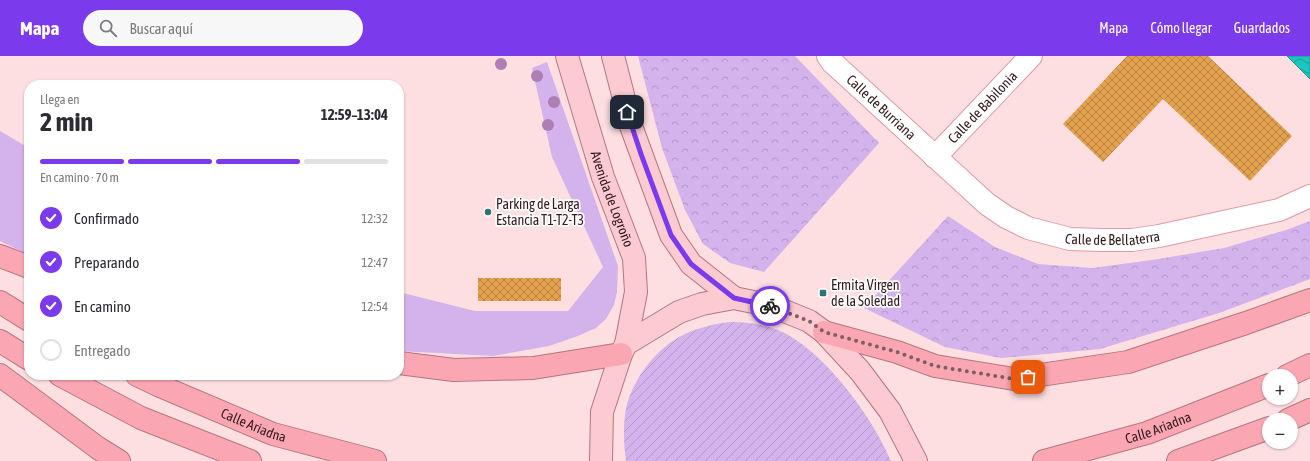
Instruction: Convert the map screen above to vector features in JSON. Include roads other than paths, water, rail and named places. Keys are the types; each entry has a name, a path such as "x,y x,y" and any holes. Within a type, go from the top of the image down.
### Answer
{"highway":[{"path":"0,256 24,265"},
{"path":"824,332 897,352 935,366 1014,379 1128,362 1310,300"},
{"path":"0,302 24,317"},
{"path":"0,341 24,356"},
{"path":"404,364 454,370 533,368 624,349"},
{"path":"1298,371 1310,365"},
{"path":"0,375 98,448 119,461"},
{"path":"69,380 141,418 250,461"},
{"name":"Calle Ariadna","path":"147,380 273,434 375,461"},
{"name":"Calle Ariadna","path":"1044,461 1147,434 1262,388"},
{"path":"1298,415 1310,410"},
{"path":"1178,461 1262,431"}],"main road":[{"name":"Avenida de Logroño","path":"567,56 603,177 634,258 636,292 624,349 602,412 601,461"},
{"path":"613,56 631,126 671,235 691,264 734,298"},
{"path":"624,349 678,312 702,304 734,298 772,306 809,321 824,332 860,370 890,411 916,461"}],"street":[{"name":"Calle de Burriana","path":"828,56 935,157"},
{"name":"Calle de Babilonia","path":"935,157 1031,56"},
{"name":"Calle de Bellaterra","path":"935,157 987,204 1006,217 1028,228 1070,239 1124,240 1159,236 1279,210 1310,196"}],"water":[{"path":"1287,56 1310,56 1310,79"}],"place":[{"name":"Parking de Larga Estancia T1-T2-T3","path":"488,212"},
{"name":"Ermita Virgen de la Soledad","path":"823,293"}]}
